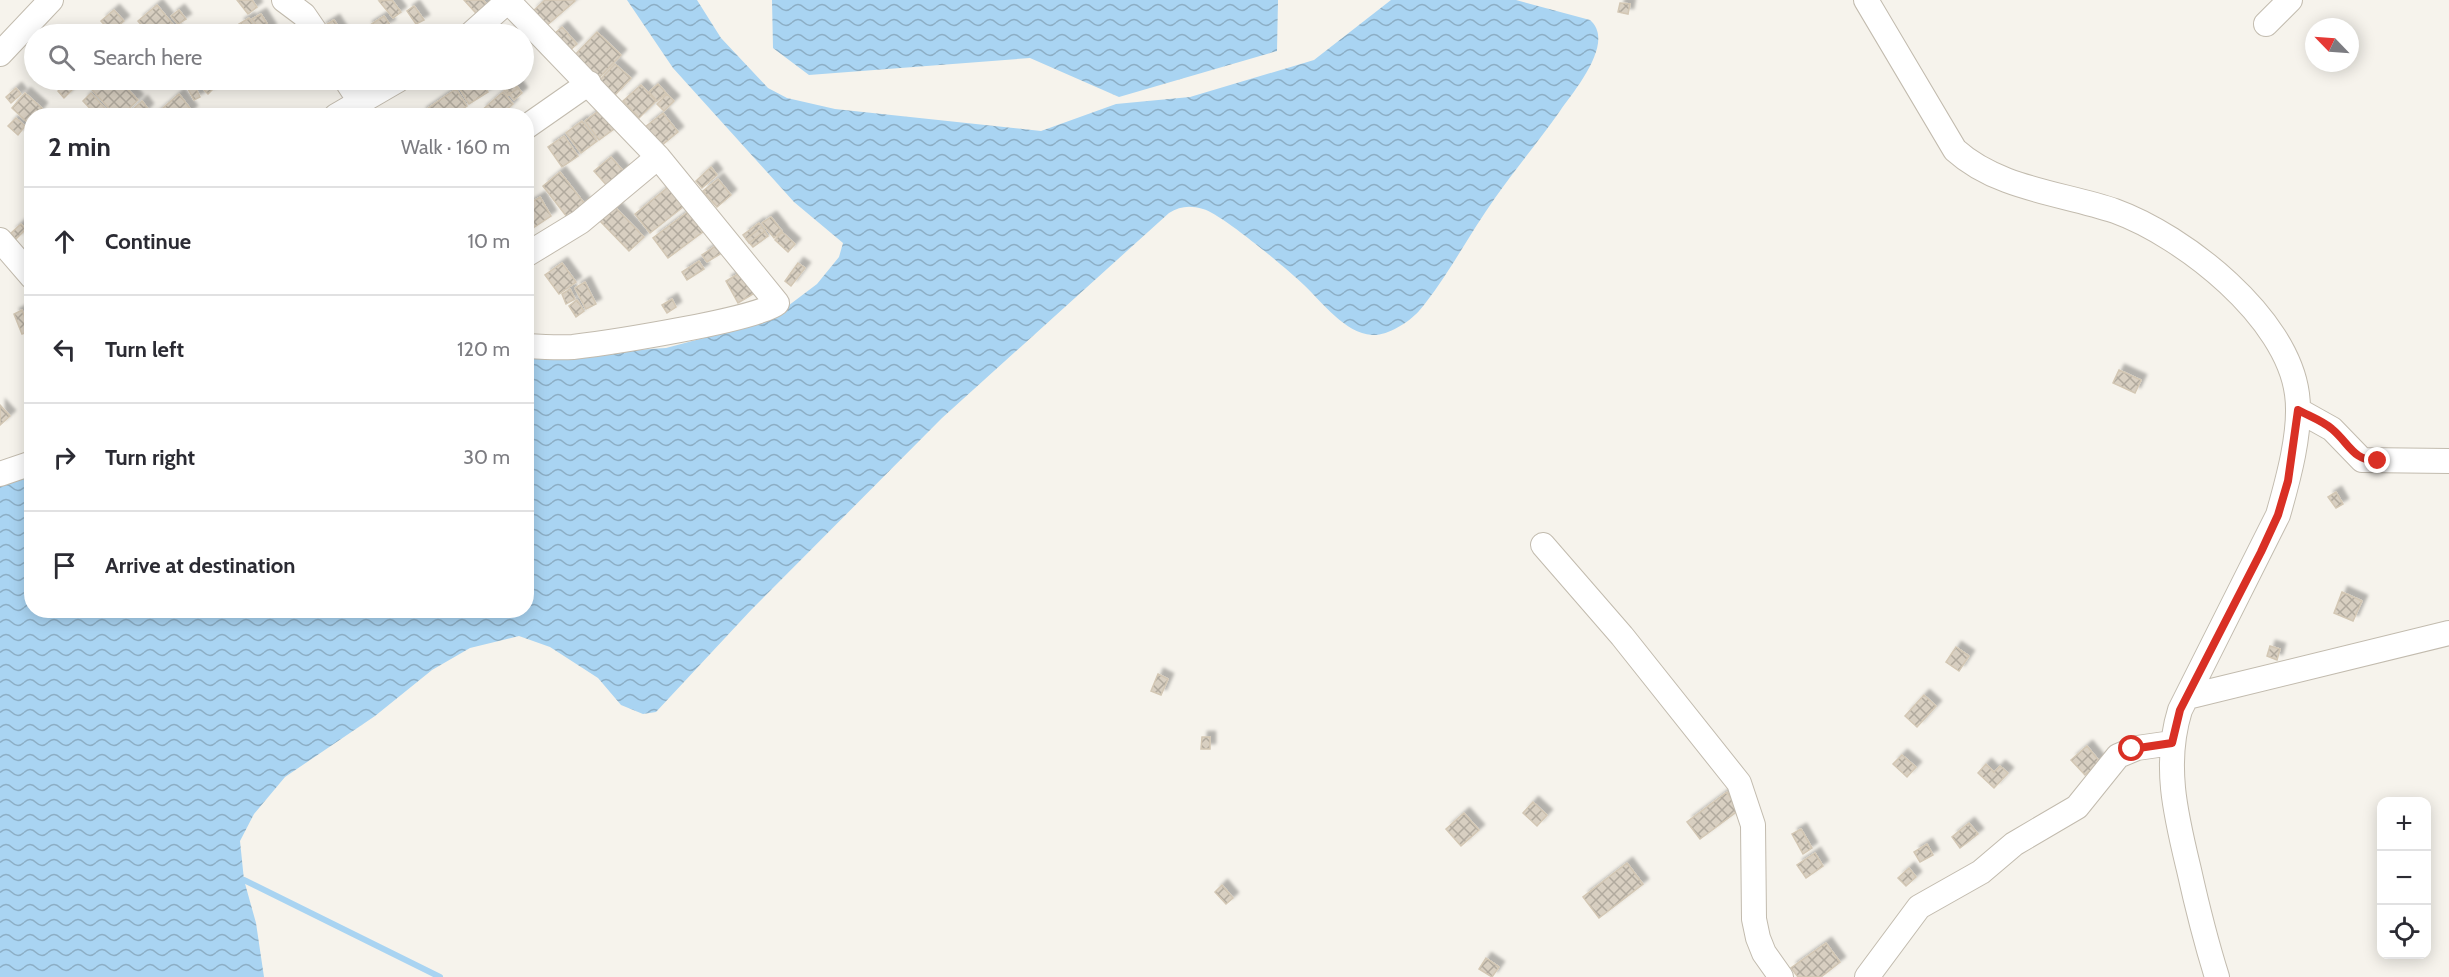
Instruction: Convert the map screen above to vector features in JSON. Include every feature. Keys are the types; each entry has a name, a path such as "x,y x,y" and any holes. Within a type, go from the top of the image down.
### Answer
{"street":[{"path":"28,24 51,0"},
{"path":"1866,0 1955,150 1991,174 2130,217 2204,262 2252,309 2278,342 2291,371 2298,410 2288,481 2278,515 2180,710 2172,743 2171,772 2174,804 2204,935 2217,977"},
{"path":"2259,0 2266,24 2290,0"},
{"path":"483,24 509,1 531,24"},
{"path":"297,3 311,24"},
{"path":"534,27 658,158 777,300 776,305 724,321 592,344 562,347 534,346"},
{"path":"0,54 24,29"},
{"path":"534,122 589,83"},
{"path":"352,90 359,100"},
{"path":"348,108 378,90"},
{"path":"534,250 580,222 658,158"},
{"path":"0,240 24,268"},
{"path":"2298,410 2332,429 2362,460 2449,461"},
{"path":"0,474 24,466"},
{"path":"1543,545 1622,636 1739,783 1754,825 1754,919 1758,938 1764,953 1781,977"},
{"path":"2187,697 2449,633"},
{"path":"1867,977 1919,907 1982,872 2014,844 2078,807 2118,756 2137,748 2172,743"}],"water":[{"path":"627,0 697,0 721,38 768,88 787,98 835,109 1041,131 1116,104 1190,97 1314,60 1391,0 1516,0 1590,20 1597,29 1598,41 1590,66 1574,91 1495,198 1429,298 1414,316 1397,328 1378,335 1353,329 1335,316 1284,267 1212,213 1189,207 1173,211 942,418 752,609 656,712 643,714 621,705 598,678 550,647 519,636 470,648 432,670 375,716 285,777 254,814 240,841 244,880 256,923 264,977 0,977 0,484 24,473 24,618 534,618 534,357 666,348 768,321 817,284 839,257 843,243 794,202 673,68"},
{"path":"772,0 1278,0 1277,51 1119,97 1030,58 809,75 773,48"}],"building":[{"path":"237,0 252,0 257,7 248,14"},
{"path":"392,0 401,12 393,18 379,1"},
{"path":"464,0 483,0 493,11 483,21"},
{"path":"545,0 575,1 545,27 532,12"},
{"path":"1620,3 1630,4 1628,14 1618,12"},
{"path":"157,5 173,24 141,24 138,21"},
{"path":"414,6 424,20 416,24 407,11"},
{"path":"114,10 124,21 120,24 104,24 101,21"},
{"path":"179,10 186,19 178,24 171,16"},
{"path":"261,14 267,24 256,24 252,19"},
{"path":"384,16 389,24 372,24"},
{"path":"249,18 253,24 239,24"},
{"path":"562,27 577,44 569,51 554,34"},
{"path":"597,32 621,55 597,80 573,57"},
{"path":"615,64 631,78 615,95 599,81"},
{"path":"658,84 666,93 657,101 649,92"},
{"path":"641,85 656,101 639,118 623,101"},
{"path":"16,88 21,94 11,103 6,97"},
{"path":"59,90 72,90 64,98"},
{"path":"92,90 128,90 138,100 130,108 109,108"},
{"path":"189,90 197,90 200,97 194,100"},
{"path":"455,90 467,106 464,108 428,108"},
{"path":"460,90 487,90 488,92 469,104"},
{"path":"504,90 516,90 508,95"},
{"path":"506,90 520,90 522,93 514,100"},
{"path":"503,92 513,104 509,108 484,108"},
{"path":"25,93 42,108 24,108 24,119 12,108"},
{"path":"91,93 105,108 90,108 83,101"},
{"path":"179,94 190,108 163,108"},
{"path":"667,94 674,101 664,111 657,104"},
{"path":"142,101 147,108 135,108"},
{"path":"604,107 618,126 599,140 585,121"},
{"path":"663,113 678,132 661,146 645,127"},
{"path":"16,118 24,127 18,135 8,126"},
{"path":"582,121 597,141 581,153 566,133"},
{"path":"564,136 578,156 562,167 548,147"},
{"path":"611,157 625,173 609,188 594,171"},
{"path":"711,167 717,175 702,188 696,181"},
{"path":"560,172 585,204 567,217 543,186"},
{"path":"718,179 731,195 717,207 703,191"},
{"path":"672,184 688,203 650,233 635,214"},
{"path":"540,197 551,216 534,227 534,201"},
{"path":"614,206 644,237 629,251 599,220"},
{"path":"693,208 708,228 668,258 653,238"},
{"path":"771,217 782,231 774,238 762,223"},
{"path":"759,223 765,231 749,243 743,235"},
{"path":"21,224 24,227 24,231 16,239 11,233"},
{"path":"762,227 768,236 753,247 746,239"},
{"path":"782,232 795,244 788,252 775,240"},
{"path":"720,243 725,251 707,262 702,255"},
{"path":"699,261 704,269 687,280 682,272"},
{"path":"562,263 576,282 559,294 545,275"},
{"path":"798,263 805,268 791,286 785,281"},
{"path":"745,270 758,291 738,303 726,281"},
{"path":"585,282 596,304 586,309 575,288"},
{"path":"570,289 575,299 566,304 562,294"},
{"path":"672,299 676,307 667,313 662,305"},
{"path":"577,300 584,311 576,317 569,306"},
{"path":"22,310 24,333 22,334 14,314"},
{"path":"2119,370 2141,380 2135,393 2113,383"},
{"path":"0,405 10,416 0,425"},
{"path":"2336,492 2343,504 2336,508 2328,497"},
{"path":"2342,592 2362,601 2353,621 2334,613"},
{"path":"2270,646 2280,649 2277,660 2267,656"},
{"path":"1956,647 1969,656 1959,671 1946,662"},
{"path":"1158,674 1168,679 1161,695 1151,691"},
{"path":"1924,695 1936,706 1917,727 1905,716"},
{"path":"1202,737 1210,737 1210,749 1201,749"},
{"path":"2087,746 2100,762 2085,775 2071,760"},
{"path":"1902,755 1916,767 1907,777 1893,764"},
{"path":"1986,764 1994,772 2000,766 2008,773 1994,788 1978,773"},
{"path":"1727,792 1739,810 1700,839 1687,822"},
{"path":"1533,802 1547,815 1537,826 1523,813"},
{"path":"1464,813 1479,830 1461,846 1446,829"},
{"path":"1969,823 1978,834 1960,848 1952,837"},
{"path":"1801,829 1812,848 1803,854 1792,834"},
{"path":"1927,844 1933,855 1920,862 1914,852"},
{"path":"1815,853 1823,866 1806,878 1797,865"},
{"path":"1627,863 1643,884 1599,918 1583,897"},
{"path":"1909,868 1916,877 1906,886 1898,878"},
{"path":"1222,885 1233,898 1226,904 1215,892"},
{"path":"1826,943 1840,962 1821,977 1798,977 1791,968"},
{"path":"1486,958 1499,967 1492,977 1479,969"}],"waterway":[{"path":"244,880 440,977"}],"route":[{"path":"2132,749 2172,743 2180,710 2278,515 2288,481 2298,410 2332,429 2357,457 2366,461 2378,461"}]}
